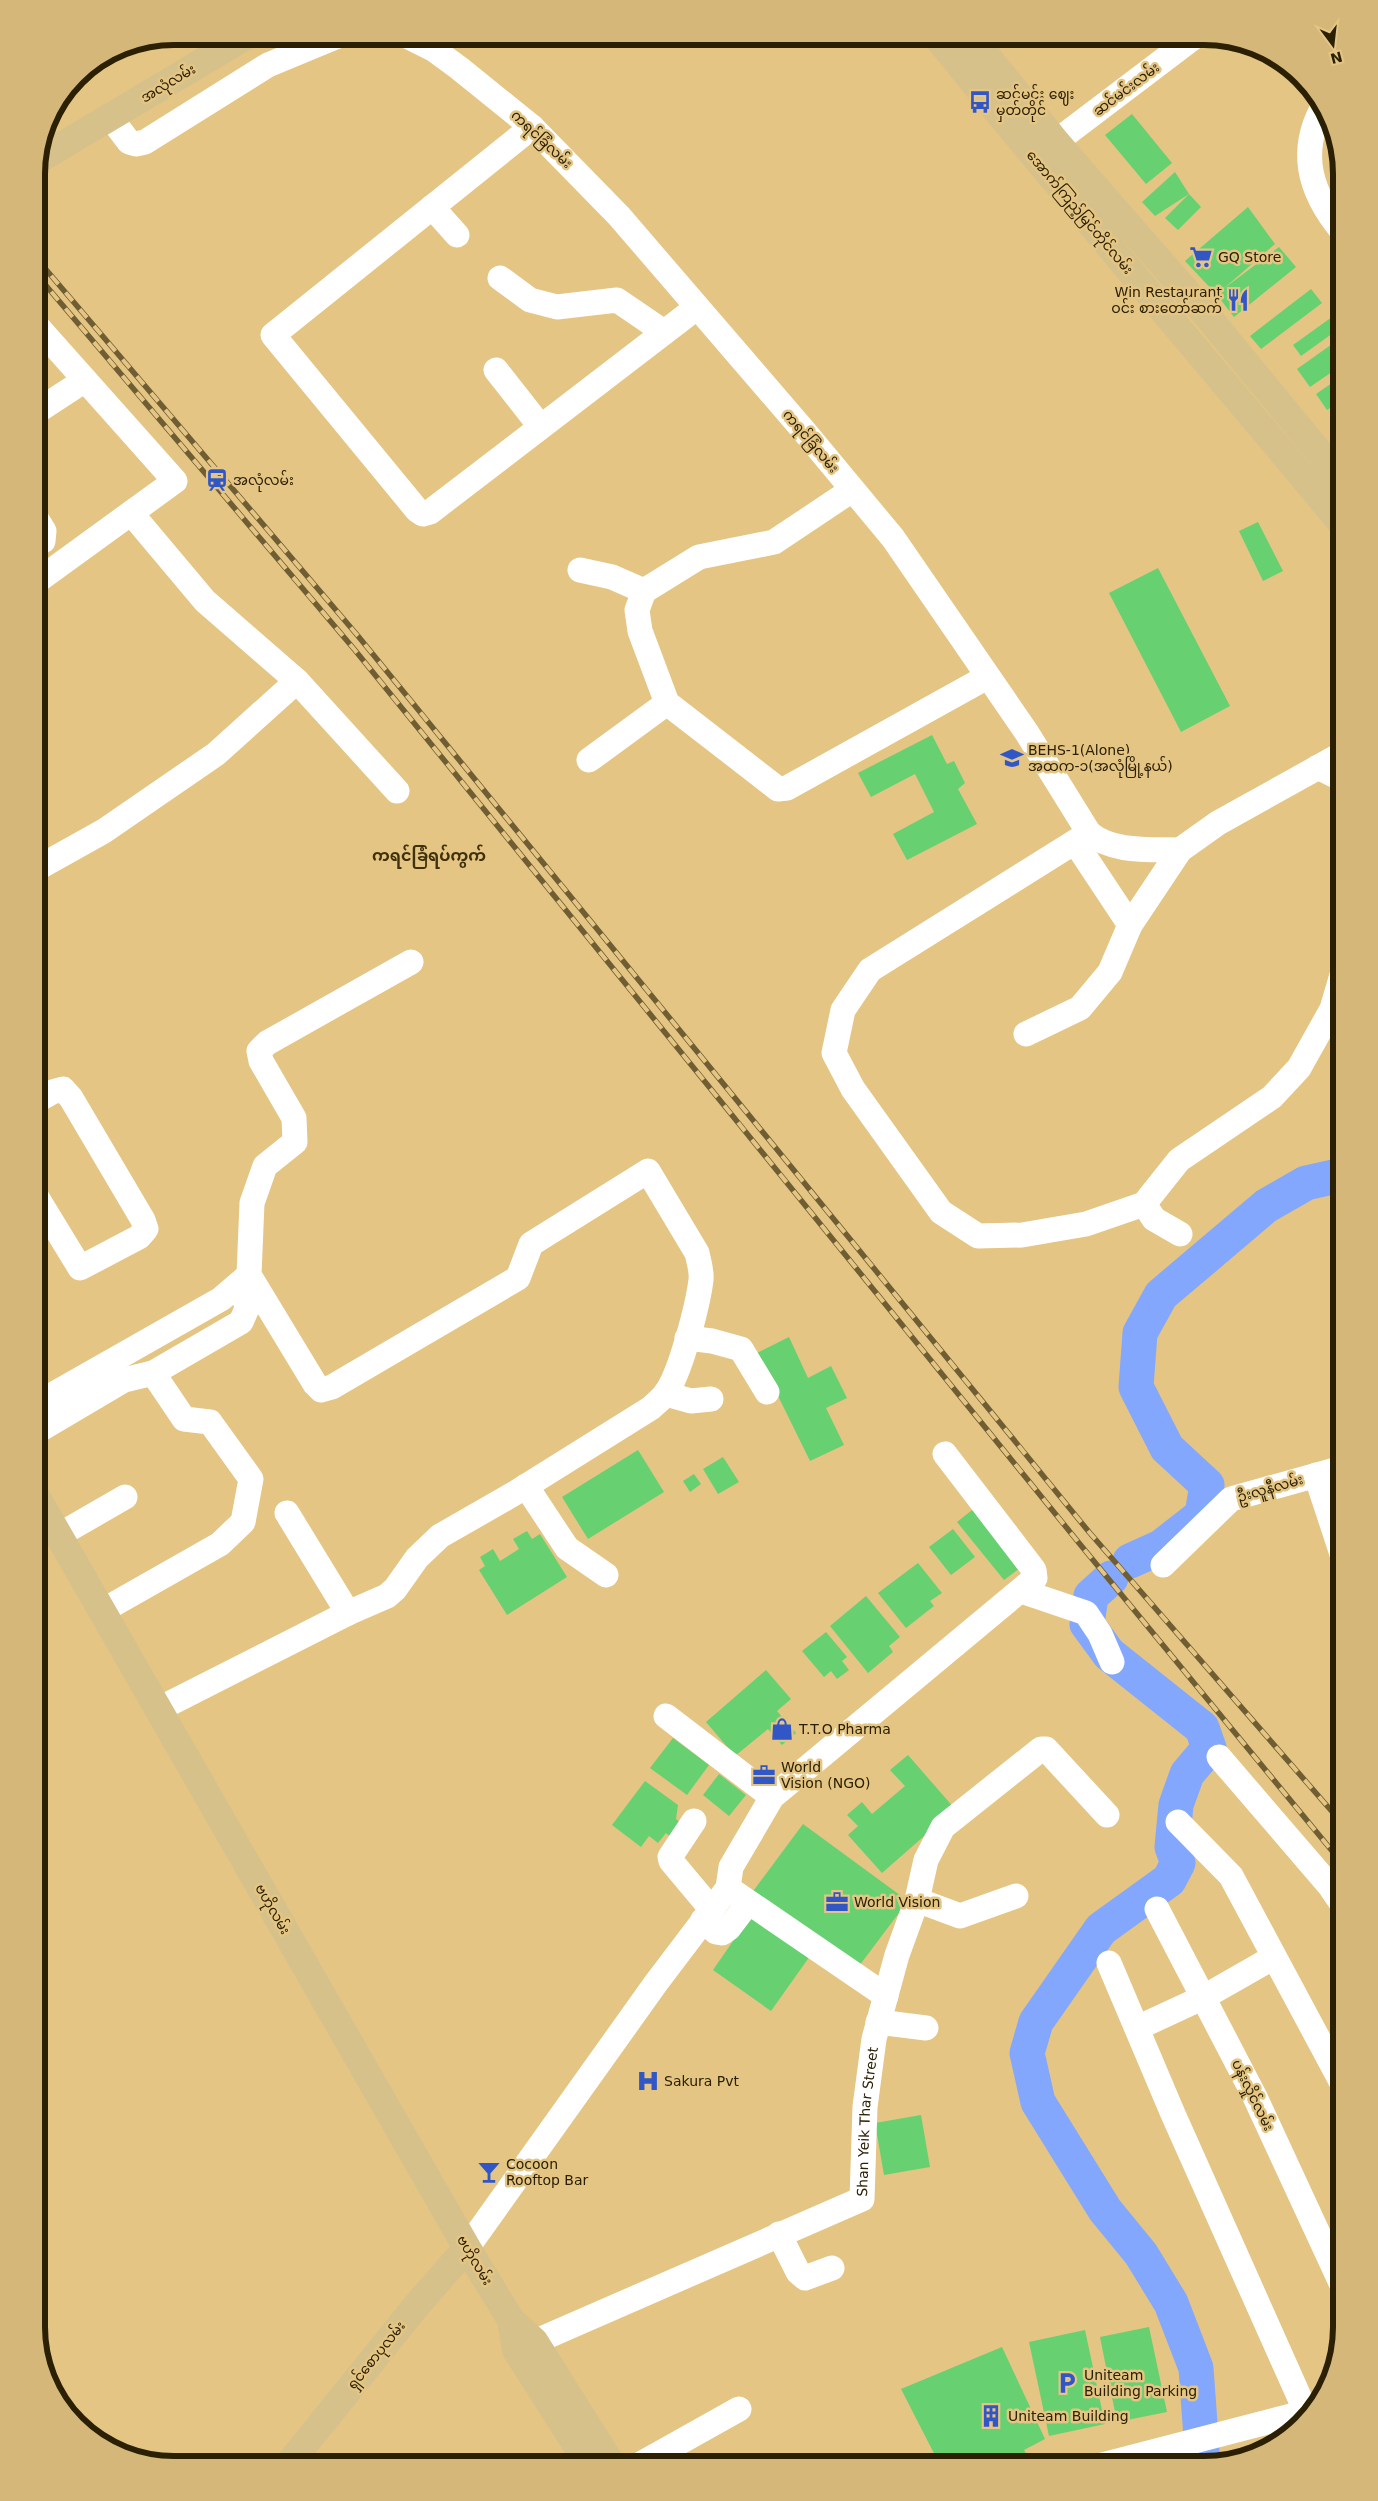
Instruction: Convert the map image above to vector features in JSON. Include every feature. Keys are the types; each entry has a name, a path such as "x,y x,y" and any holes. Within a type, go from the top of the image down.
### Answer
{"main road":[{"name":"အလုံလမ်း","path":"46,155 231,45"},
{"name":"အောက်ကြည့်မြင်တိုင်လမ်း","path":"943,45 1034,158 1174,321 1333,513"},
{"name":"အောက်ကြည့်မြင်တိုင်လမ်း","path":"978,45 1056,142 1198,305 1333,469"},
{"path":"1174,321 1198,305"},
{"name":"ဗဟိုလမ်း","path":"45,1511 467,2248 511,2320 584,2456"},
{"name":"ရှင်စောပုလမ်း","path":"294,2456 417,2305 467,2248"},
{"name":"ဗဟိုလမ်း","path":"525,2346 605,2456"}],"street":[{"path":"110,117 129,142 136,144 144,142 268,65 316,45"},
{"name":"ကရင်ခြံလမ်း","path":"425,45 459,68 532,126 619,216 893,538 987,677 1027,732 1130,925"},
{"name":"ဆင်မင်းလမ်း","path":"1034,158 1178,45"},
{"path":"1320,117 1310,148 1310,176 1324,208 1333,220"},
{"path":"532,126 273,334 416,510 423,514 430,512 696,308"},
{"path":"432,207 457,234"},
{"path":"500,278 530,300 557,308 617,300 664,332"},
{"path":"45,336 175,481 45,575"},
{"path":"496,370 540,426"},
{"path":"45,406 85,380"},
{"path":"852,490 774,542 699,557 644,591 637,610 640,631 666,703 778,789 787,788 987,677"},
{"path":"131,513 205,602 296,682 397,791"},
{"path":"580,570 612,576 644,591"},
{"path":"45,864 104,831 216,754 296,682"},
{"path":"589,760 666,703"},
{"path":"1026,1034 1080,1008 1110,972 1130,925 1180,850 1218,823 1333,759"},
{"path":"1318,767 1333,774"},
{"path":"1180,850 1129,848 1082,838 870,970 843,1010 834,1053 853,1090 941,1212 978,1236 1022,1235 1086,1224 1144,1204 1180,1160 1272,1097 1299,1068 1333,1006"},
{"path":"45,1427 124,1380 153,1373 241,1322 248,1306 243,1280 252,1203 265,1166 295,1142 294,1118 261,1062 259,1051 267,1043 411,962"},
{"path":"45,1096 63,1089 71,1098 143,1220 146,1229 139,1236 80,1268 45,1211"},
{"path":"159,1710 348,1613 387,1596 395,1589 417,1558 440,1536 526,1486 651,1408 666,1394 675,1377 701,1280 697,1253 648,1171 530,1244 518,1278 332,1387 321,1390 243,1280"},
{"path":"1144,1204 1154,1219 1180,1234"},
{"path":"45,1399 221,1299 243,1280"},
{"path":"687,1338 712,1341 741,1349 767,1392"},
{"path":"102,1611 220,1544 242,1522 251,1480 210,1422 184,1419 153,1373"},
{"path":"666,1394 691,1401 710,1399"},
{"path":"467,2248 728,1888 731,1867 772,1797 1035,1578 1034,1570 945,1454"},
{"name":"ဦးလူနီလမ်း","path":"1163,1565 1231,1499 1333,1470"},
{"path":"1316,1475 1333,1527"},
{"path":"526,1486 567,1548 606,1574"},
{"path":"59,1535 125,1497"},
{"path":"287,1513 348,1613"},
{"path":"1021,1591 1086,1613 1100,1634 1112,1662"},
{"path":"666,1716 772,1797"},
{"name":"Shan Yeik Thar Street","path":"525,2346 862,2199 865,2107 878,2022 917,1900 926,1860 944,1827 1034,1752 1046,1749 1107,1815"},
{"path":"1220,1757 1333,1890"},
{"path":"694,1821 670,1856 671,1861 716,1932 722,1933 729,1928 748,1904"},
{"path":"1178,1822 1231,1876 1333,2066"},
{"path":"728,1888 748,1904 886,1996"},
{"path":"917,1900 960,1916 1016,1896"},
{"name":"ပန်းလှိုင်လမ်း","path":"1157,1909 1255,2098 1333,2266"},
{"path":"1137,2028 1204,1997 1274,1957"},
{"path":"1109,1963 1296,2417"},
{"path":"878,2022 926,2028"},
{"path":"779,2234 798,2272 805,2278 832,2268"},
{"path":"655,2456 739,2409"},
{"path":"1136,2456 1200,2439 1295,2418"}],"building":[{"path":"1132,114 1172,163 1146,184 1105,135"},
{"path":"1175,172 1189,194 1155,216 1142,202"},
{"path":"1189,194 1201,207 1178,230 1165,218"},
{"path":"1248,207 1275,244 1222,290 1279,247 1296,267 1234,317 1217,295 1185,261"},
{"path":"1311,289 1322,303 1261,349 1250,336"},
{"path":"1332,317 1333,318 1333,333 1301,356 1293,345"},
{"path":"1333,343 1333,371 1310,387 1297,369"},
{"path":"1333,382 1333,406 1327,410 1316,394"},
{"path":"1258,522 1283,571 1263,581 1239,531"},
{"path":"1158,568 1230,706 1181,732 1109,593"},
{"path":"932,735 947,764 954,761 965,783 958,789 977,824 907,860 893,834 934,812 915,774 871,797 858,773"},
{"path":"789,1337 808,1378 831,1366 847,1398 826,1408 844,1445 810,1461 757,1353"},
{"path":"638,1450 664,1492 588,1539 562,1497"},
{"path":"723,1457 739,1482 718,1494 703,1469"},
{"path":"694,1474 701,1484 690,1492 683,1481"},
{"path":"981,1503 1028,1562 1004,1580 957,1522"},
{"path":"953,1529 975,1557 951,1575 929,1547"},
{"path":"527,1531 532,1539 540,1534 567,1577 507,1615 479,1570 485,1566 480,1557 493,1549 500,1561 519,1549 513,1539"},
{"path":"918,1563 942,1593 930,1601 934,1606 906,1628 878,1593"},
{"path":"866,1596 900,1637 889,1646 893,1652 868,1673 830,1626"},
{"path":"826,1632 847,1657 842,1661 849,1670 837,1679 831,1671 824,1677 802,1651"},
{"path":"766,1670 791,1699 777,1711 796,1733 782,1745 768,1729 735,1756 706,1722"},
{"path":"673,1738 709,1765 687,1795 650,1768"},
{"path":"908,1755 955,1809 882,1873 848,1835 858,1826 847,1815 862,1802 872,1814 905,1786 890,1770"},
{"path":"719,1774 746,1795 729,1816 703,1795"},
{"path":"645,1781 678,1805 676,1819 684,1825 673,1839 666,1833 658,1843 649,1836 641,1847 612,1825"},
{"path":"803,1824 908,1901 856,1970 751,1894"},
{"path":"751,1915 810,1956 771,2011 713,1970"},
{"path":"921,2115 930,2167 884,2175 875,2123"},
{"path":"1149,2327 1167,2412 1117,2422 1100,2337"},
{"name":"Uniteam Building Parking","path":"1085,2330 1105,2424 1049,2436 1029,2342"},
{"name":"Uniteam Building","path":"1002,2347 1045,2439 1024,2450 1027,2456 935,2456 901,2389"}],"waterway":[{"path":"1130,1561 1161,1547 1202,1515 1207,1485 1167,1448 1136,1387 1140,1333 1161,1295 1266,1206 1306,1183 1333,1177"},
{"path":"1111,1578 1091,1596 1087,1624 1109,1654 1202,1728 1209,1748 1187,1774 1176,1805 1172,1847 1178,1863 1169,1880 1101,1929 1036,2022 1027,2053 1038,2102 1105,2210 1141,2254 1171,2303 1196,2368 1202,2456"}],"railway":[{"path":"45,268 358,636 1089,1532 1333,1813"},
{"path":"45,284 354,649 1079,1543 1333,1852"}],"place":[{"name":"ဆင်မင်း ဈေး မှတ်တိုင်","path":"980,102"},
{"name":"GQ Store","path":"1201,257"},
{"name":"Win Restaurant ဝင်း စားတော်ဆက်","path":"1238,300"},
{"name":"အလုံလမ်း","path":"217,480"},
{"name":"BEHS-1(Alone) အထက-၁(အလုံမြို့နယ်)","path":"1012,758"},
{"name":"T.T.O Pharma","path":"782,1729"},
{"name":"World Vision (NGO)","path":"764,1775"},
{"name":"World Vision","path":"837,1902"},
{"name":"Sakura Pvt","path":"648,2081"},
{"name":"Cocoon Rooftop Bar","path":"489,2172"},
{"name":"Uniteam Building Parking","path":"1067,2383"},
{"name":"Uniteam Building","path":"991,2416"}],"district":[{"name":"ကရင်ခြံရပ်ကွက်","path":"429,855"}]}
